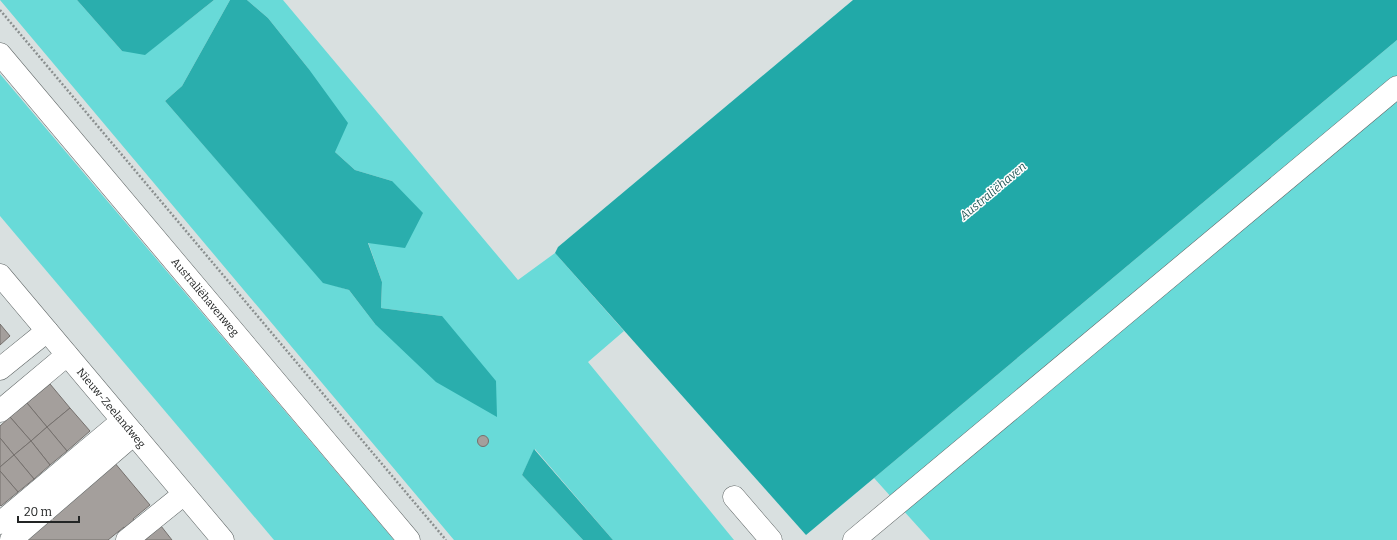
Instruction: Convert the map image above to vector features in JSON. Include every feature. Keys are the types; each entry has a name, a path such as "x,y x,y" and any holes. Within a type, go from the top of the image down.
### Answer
{"street":[{"name":"Australiëhavenweg","path":"0,54 409,540"},
{"path":"854,540 1397,87"},
{"name":"Nieuw-Zeelandweg","path":"0,275 223,540"},
{"path":"0,369 47,331"},
{"path":"0,411 67,355"},
{"path":"9,535 128,428"},
{"path":"128,540 184,494"},
{"path":"734,497 770,540"}],"path":[{"path":"0,10 446,540"}],"shaded area":[{"path":"0,0 77,0 122,51 185,23 214,0 230,0 182,86 165,101 323,282 349,290 375,324 442,316 381,308 382,282 368,242 392,181 355,170 335,152 308,68 268,18 247,0 283,0 518,280 555,253 624,331 588,362 734,540 613,540 535,449 522,475 583,540 454,540"},
{"path":"77,0 214,0 145,55 122,51"},
{"path":"230,0 247,0 268,18 308,68 348,123 335,152 355,170 392,181 423,213 405,248 368,243 382,282 381,308 442,316 496,381 497,417 436,382 375,324 349,290 323,283 165,101 182,86"},
{"path":"1397,40 1397,540 930,540 874,478"},
{"path":"0,74 394,540 274,540 0,216"},
{"path":"534,449 613,540 583,540 522,475"}],"water":[{"name":"Australiëhaven","path":"853,0 1397,0 1397,40 806,535 555,253 558,247"}],"building":[{"path":"0,324 10,336 0,345"},
{"path":"50,384 70,408 47,427 27,403"},
{"path":"27,403 47,427 31,441 10,417"},
{"path":"70,408 90,431 67,451 47,427"},
{"path":"10,417 31,441 14,455 0,438 0,426"},
{"path":"47,427 67,451 50,465 31,441"},
{"path":"483,435 487,437 489,441 487,445 483,447 479,445 477,441 479,437"},
{"path":"0,438 14,455 0,467"},
{"path":"31,441 50,465 34,479 14,455"},
{"path":"14,455 34,479 18,492 0,471 0,467"},
{"path":"114,462 150,505 133,519 135,522 126,530 124,527 108,540 21,540"},
{"path":"0,471 18,492 1,506 0,505"},
{"path":"161,526 172,540 145,540"}]}
